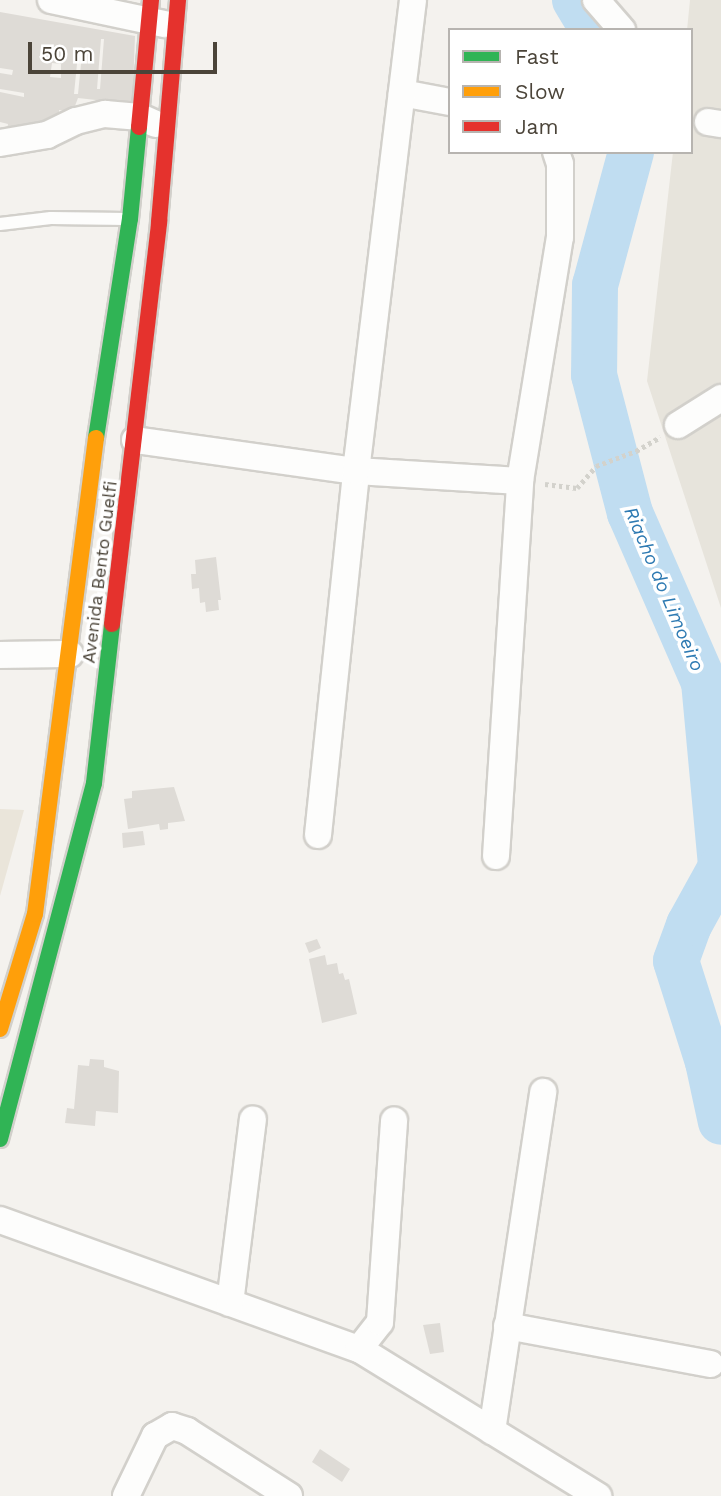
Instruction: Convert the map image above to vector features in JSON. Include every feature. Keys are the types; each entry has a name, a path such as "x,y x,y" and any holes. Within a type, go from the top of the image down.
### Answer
{"main road":[{"name":"Avenida Bento Guelfi","path":"0,1029 35,914 96,440 130,219 150,10"},
{"name":"Avenida Bento Guelfi","path":"0,1139 94,783 135,440 177,13"}],"street":[{"path":"51,0 177,13"},
{"path":"318,835 356,471 414,0"},
{"path":"596,0 620,28"},
{"path":"402,93 448,102"},
{"path":"0,143 47,135 76,121 105,114 140,117 167,130"},
{"path":"496,856 520,481 557,265 560,164 557,154"},
{"path":"678,425 721,398"},
{"path":"135,440 356,471 520,481"},
{"path":"0,655 70,654"},
{"path":"492,1430 543,1092"},
{"path":"230,1303 253,1119"},
{"path":"359,1349 380,1322 394,1120"},
{"path":"0,1220 359,1349 598,1496"},
{"path":"507,1326 709,1364"},
{"path":"127,1496 155,1436 172,1426 187,1430 289,1496"}],"lane":[{"path":"0,224 51,218 130,219"}],"path":[{"path":"520,481 577,488 596,466 636,451"}],"shaded area":[{"path":"690,0 721,0 721,608 647,381 673,154 693,154 693,28 687,28"},
{"path":"0,809 24,810 0,896"}],"building":[{"path":"0,12 135,36 132,114 95,108 96,100 78,98 73,111 59,110 59,118 47,118 46,127 6,135 8,124 0,122 0,92 24,97 24,93 0,89 0,73 12,75 13,70 0,68","holes":["101,39 104,39 100,89 97,89","78,54 82,54 78,94 74,94","52,63 61,64 61,78 50,77"]},
{"path":"216,557 221,600 218,600 219,610 206,612 205,602 200,603 199,588 192,589 191,574 196,574 195,560"},
{"path":"174,787 185,821 168,823 168,829 160,830 159,824 128,829 124,799 132,798 132,791"},
{"path":"143,831 145,845 123,848 122,833"},
{"path":"317,939 321,948 309,953 305,943"},
{"path":"325,955 327,965 337,963 339,974 343,973 345,980 349,979 357,1014 322,1023 309,959"},
{"path":"90,1059 104,1060 104,1067 119,1071 118,1113 96,1111 95,1126 65,1123 67,1108 74,1109 78,1065 89,1066"},
{"path":"440,1323 444,1352 430,1354 423,1325"},
{"path":"320,1449 350,1469 342,1482 312,1462"}],"waterway":[{"name":"Riacho do Limoeiro","path":"575,0 592,28"},
{"name":"Riacho do Limoeiro","path":"630,154 595,285 594,375 630,513 704,682 721,866"},
{"name":"Riacho do Limoeiro","path":"721,867 689,925 676,961 708,1062 721,1122"}],"traffic: fast":[{"path":"96,438 130,219 139,127"},
{"path":"0,1139 94,783 112,624"}],"traffic: slow":[{"path":"0,1029 35,914 96,438"}],"traffic: jam":[{"path":"139,127 151,0"},
{"path":"112,624 159,222 178,0"}]}
